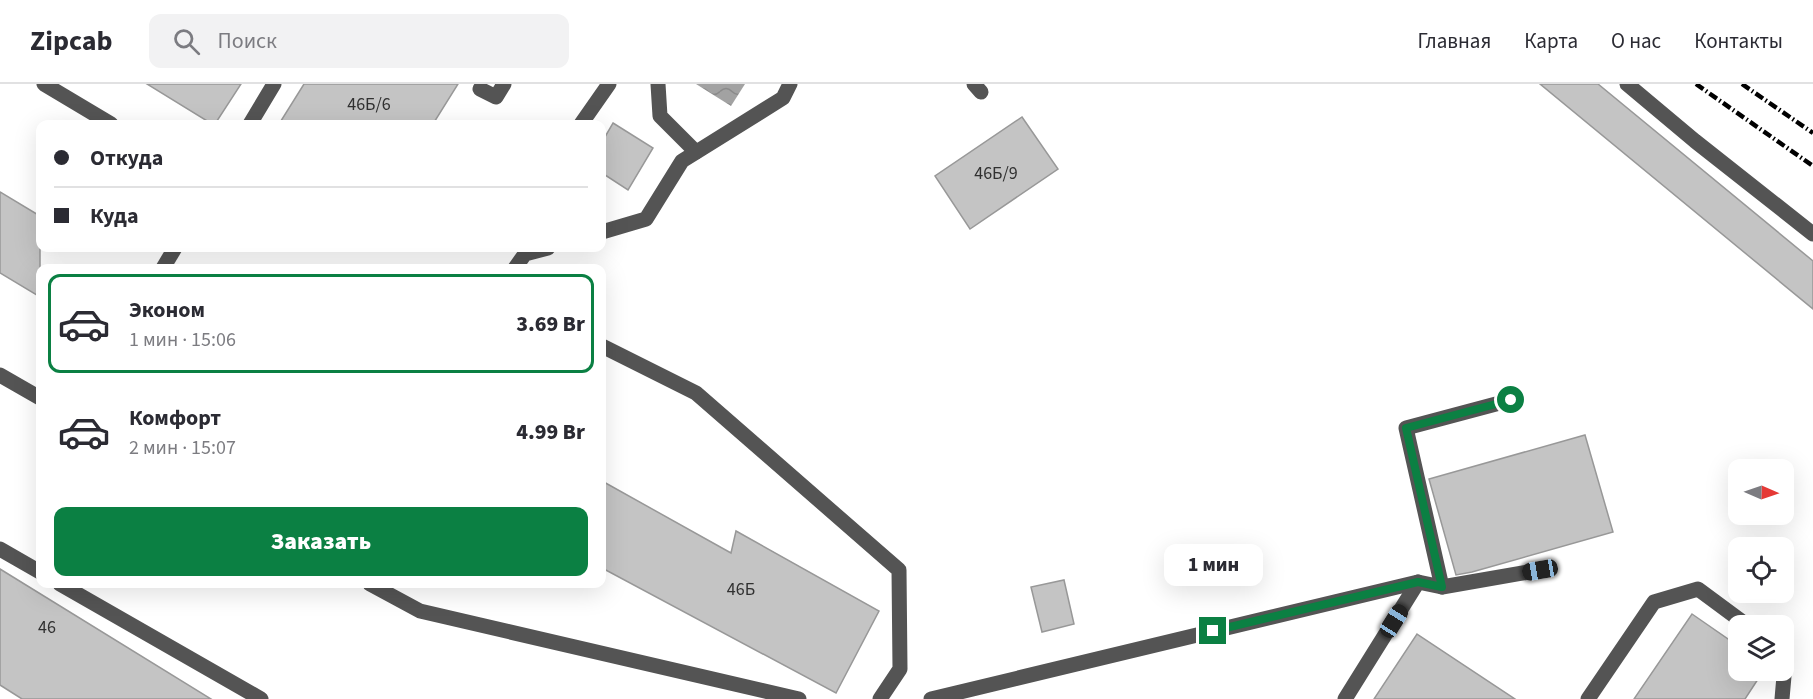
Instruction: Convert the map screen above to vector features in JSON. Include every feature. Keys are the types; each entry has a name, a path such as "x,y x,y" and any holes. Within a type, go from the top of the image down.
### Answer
{"lane":[{"path":"44,84 104,120"},
{"path":"252,120 274,84"},
{"path":"480,89 496,97 504,84"},
{"path":"584,120 609,84"},
{"path":"658,84 660,116 696,152"},
{"path":"606,231 646,219 682,160 783,98 790,84"},
{"path":"1627,84 1813,234"},
{"path":"606,348 696,393 899,570 900,669 880,699"},
{"path":"0,375 36,396"},
{"path":"1442,587 1406,428 1511,400"},
{"path":"0,549 36,570"},
{"path":"931,699 1418,582 1442,587 1540,570"},
{"path":"1345,699 1418,582"},
{"path":"67,588 261,699"},
{"path":"377,588 420,611 799,699"},
{"path":"1588,699 1654,602 1698,589 1733,615"},
{"path":"1782,699 1784,681"}],"water":[{"path":"696,84 745,84 731,106"}],"building":[{"path":"147,84 241,84 218,120 206,120"},
{"path":"304,84 458,84 436,120 282,120"},
{"path":"1540,84 1598,84 1813,261 1813,309"},
{"path":"1022,117 1058,169 970,229 935,176"},
{"path":"613,123 653,148 628,190 606,176 606,135"},
{"path":"0,192 36,214 36,252 40,252 40,264 36,264 36,295 0,273"},
{"path":"1585,435 1613,532 1456,575 1429,479"},
{"path":"606,483 731,553 736,531 879,611 836,693 606,570"},
{"path":"0,569 211,699 22,699 0,685"},
{"path":"1064,580 1074,624 1042,632 1031,587"},
{"path":"1692,614 1728,639 1728,681 1757,681 1745,699 1634,699"},
{"path":"1417,634 1515,699 1374,699"}],"railway":[{"path":"1696,84 1813,166"},
{"path":"1742,84 1813,133"}],"route":[{"path":"1213,631 1418,582 1442,587 1406,428 1511,400"}]}
